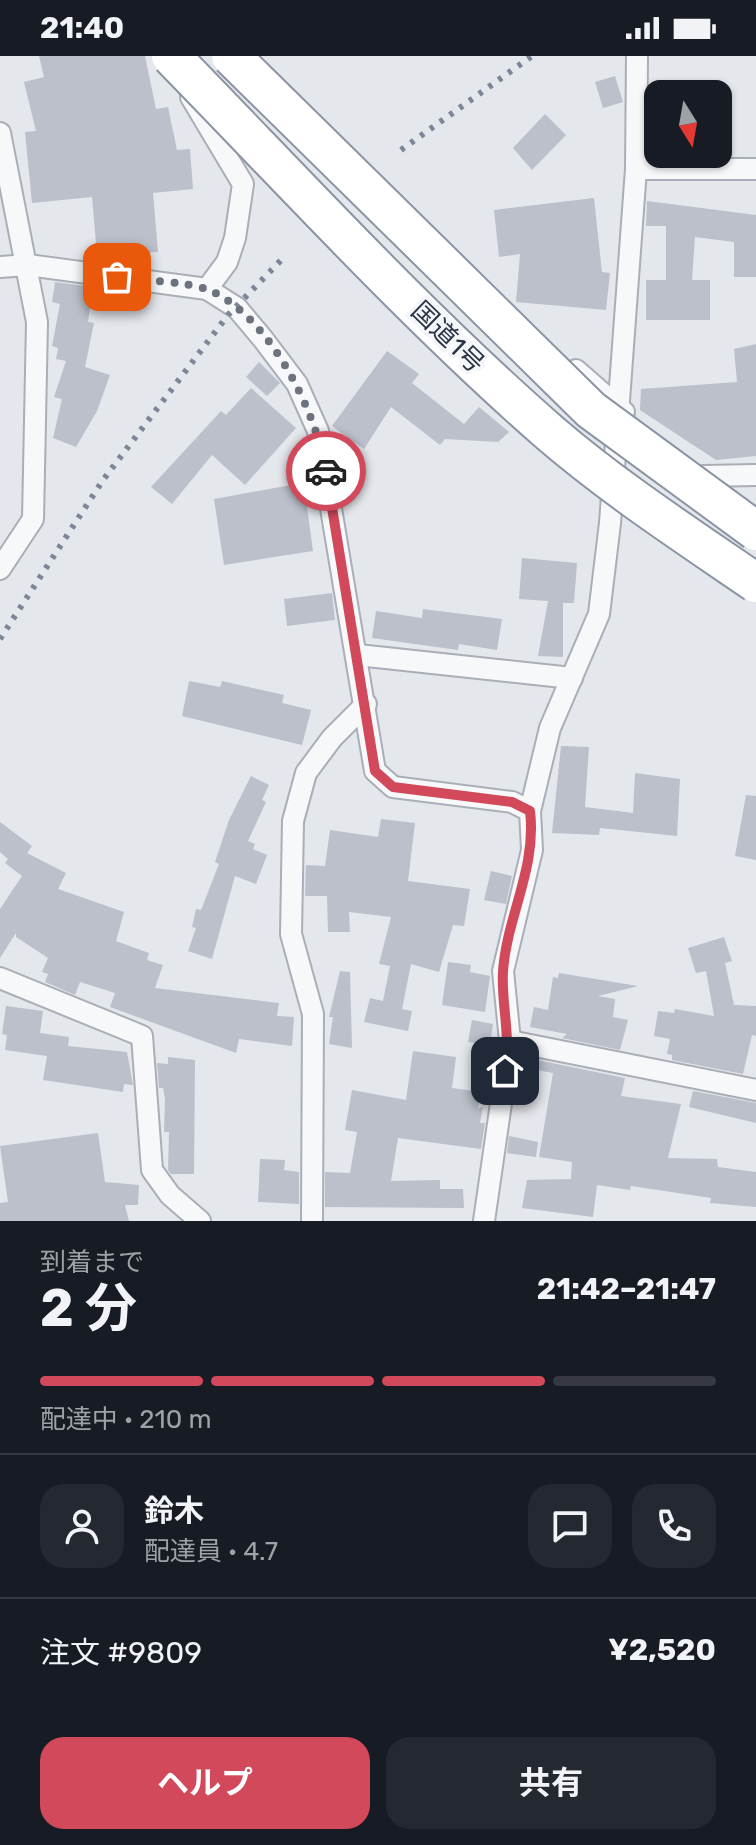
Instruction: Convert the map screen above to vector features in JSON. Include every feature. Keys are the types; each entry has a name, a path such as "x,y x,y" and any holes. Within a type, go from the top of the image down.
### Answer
{"highway":[{"name":"国道1号","path":"171,56 427,317 551,434 635,500 756,583"},
{"name":"国道1号","path":"231,56 591,410 756,531"}],"street":[{"path":"253,56 517,318 616,406 704,476 756,510"},
{"path":"484,1221 510,1041 503,971 532,850 530,811 550,728 599,614 610,523 616,406 636,169 637,56"},
{"path":"191,97 243,184 235,238 227,262 207,289"},
{"path":"0,133 37,322 33,519 8,543 0,569"},
{"path":"636,169 756,169"},
{"path":"0,267 28,265 207,289 237,308 297,384 318,431 358,655 375,771 393,787 512,802 530,811"},
{"path":"704,476 756,475"},
{"path":"358,655 572,678"},
{"path":"312,1221 313,1014 291,934 293,821 306,773 332,738 366,704"},
{"path":"0,978 142,1036 152,1170 170,1195 200,1221"},
{"path":"510,1041 756,1090"}],"building":[{"path":"39,56 145,56 156,109 168,107 177,150 190,149 193,189 153,193 158,252 97,255 92,197 32,203 25,132 36,131 24,82 44,77"},
{"path":"615,76 623,102 603,108 595,82"},
{"path":"545,114 566,135 532,170 513,148"},
{"path":"594,198 602,272 610,273 606,310 516,302 520,254 499,257 494,210"},
{"path":"647,201 756,215 756,277 734,277 734,242 695,237 692,280 710,280 710,320 646,320 646,280 666,280 666,226 646,226"},
{"path":"55,282 93,287 88,322 94,323 85,367 110,375 97,411 76,447 53,438 62,399 54,397 66,361 56,359 58,348 52,346 60,304 52,302"},
{"path":"756,344 756,456 716,460 640,410 641,389 737,382 734,349"},
{"path":"387,351 419,374 412,383 464,424 479,407 509,432 498,442 445,439 440,445 391,407 364,449 332,426"},
{"path":"259,362 280,383 267,396 246,377"},
{"path":"251,388 296,428 245,485 212,455 172,504 151,487 221,411 226,415"},
{"path":"313,481 317,506 307,507 313,551 224,565 214,499"},
{"path":"522,558 577,563 574,603 563,603 563,657 538,656 548,601 519,599"},
{"path":"332,593 335,620 287,626 284,599"},
{"path":"423,609 502,619 497,650 459,644 458,650 372,638 376,611 422,618"},
{"path":"189,681 220,687 222,681 284,695 282,703 311,710 302,745 182,716"},
{"path":"561,746 589,747 585,807 633,813 635,773 680,779 677,836 600,828 599,835 552,833"},
{"path":"251,776 269,785 262,800 266,802 248,841 255,844 253,849 267,855 256,884 235,876 212,959 188,951 196,928 192,927 196,909 201,910 219,864 215,862 229,820"},
{"path":"746,795 756,796 756,860 735,856"},
{"path":"381,819 415,823 408,881 470,889 464,926 453,925 439,972 411,964 402,1009 412,1011 408,1031 364,1022 370,998 383,1001 390,966 379,964 391,917 349,912 350,932 328,932 327,896 305,896 306,865 325,866 330,830 378,837"},
{"path":"0,822 32,846 27,853 66,873 58,889 124,912 116,941 149,953 147,960 163,965 155,988 279,1003 277,1016 294,1017 292,1046 239,1039 236,1053 110,1007 115,993 80,982 75,995 45,982 48,974 42,972 48,958 16,937 16,933 0,958 0,909 22,876 5,863 8,859 0,852"},
{"path":"491,871 512,876 506,904 484,900"},
{"path":"724,937 732,961 725,963 734,1005 756,1006 756,1036 752,1035 743,1074 672,1060 672,1055 667,1054 670,1039 654,1036 658,1011 674,1013 675,1009 714,1016 706,971 696,973 688,948"},
{"path":"448,962 471,965 470,972 490,976 485,1012 442,1005"},
{"path":"340,971 350,972 352,1048 329,1044 333,1017 329,1017"},
{"path":"559,973 638,986 598,996 615,999 613,1017 628,1020 620,1050 562,1038 567,1034 530,1027 534,1007 548,1010 553,977 558,978"},
{"path":"6,1006 43,1011 40,1033 69,1037 68,1046 127,1052 133,1085 124,1084 123,1092 43,1080 47,1056 5,1050 7,1035 2,1034"},
{"path":"472,1020 493,1024 490,1045 468,1042"},
{"path":"413,1051 456,1057 452,1088 481,1092 478,1109 483,1106 480,1123 485,1123 481,1149 398,1138 391,1181 440,1180 440,1189 463,1189 464,1208 325,1207 325,1172 350,1173 357,1132 345,1130 352,1090 406,1100"},
{"path":"168,1057 195,1060 194,1174 171,1174 168,1170 169,1132 164,1132 165,1099 163,1088 159,1088 157,1063 168,1064"},
{"path":"537,1060 625,1078 621,1096 681,1104 668,1158 717,1159 718,1167 756,1172 756,1207 710,1203 711,1198 631,1186 630,1190 597,1185 593,1217 522,1208 527,1180 571,1179 572,1162 539,1157 553,1073 526,1068"},
{"path":"693,1091 756,1103 756,1123 689,1107"},
{"path":"98,1133 105,1182 139,1185 138,1205 125,1205 129,1221 0,1221 0,1203 8,1202 0,1146"},
{"path":"509,1136 538,1142 536,1157 507,1153"},
{"path":"260,1159 285,1160 284,1170 299,1172 299,1204 258,1202"}],"railway":[{"path":"401,150 532,56"},
{"path":"0,639 103,480 228,315 286,255"}],"way so far":[{"path":"117,277 207,289 237,308 297,384 318,431 326,471"}],"route":[{"path":"326,471 375,771 393,787 512,802 530,811 532,850 503,971 510,1041 505,1071"}]}
